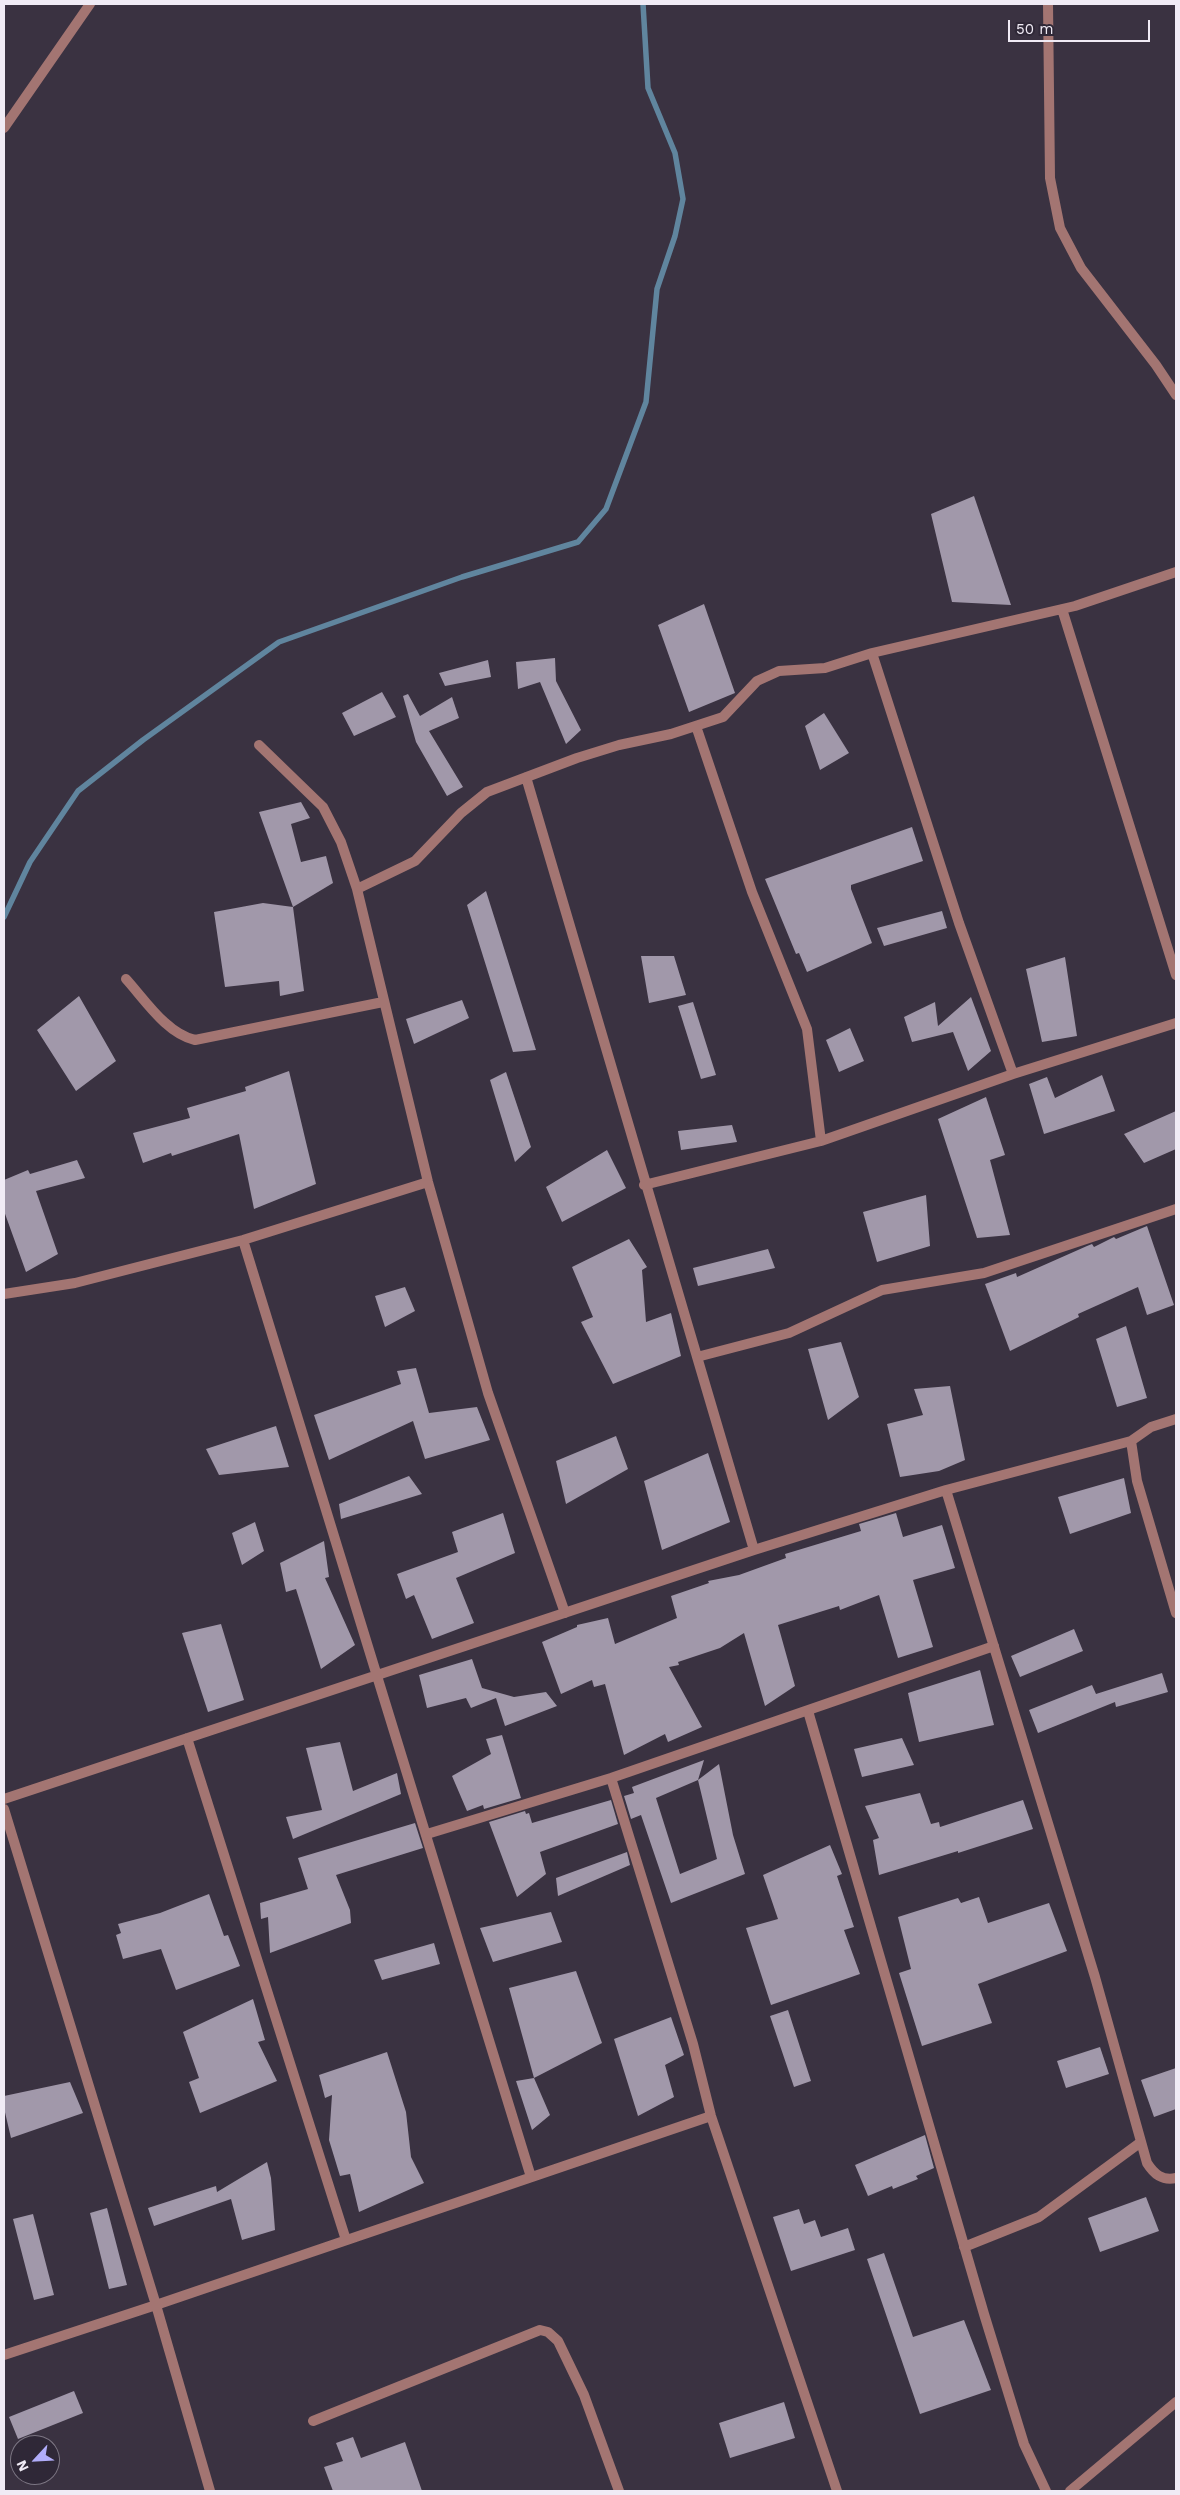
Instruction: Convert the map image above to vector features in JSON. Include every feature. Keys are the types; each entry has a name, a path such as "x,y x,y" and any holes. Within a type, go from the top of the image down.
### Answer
{"street":[{"path":"4,128 90,4"},
{"path":"1048,4 1050,178 1060,228 1081,268 1156,365 1176,395"},
{"path":"357,889 415,861 461,813 487,792 610,748 671,734 722,717 758,681 778,671 825,668 872,653 1062,609 1176,572"},
{"path":"1062,609 1176,974"},
{"path":"872,653 959,923 1013,1074"},
{"path":"696,726 752,892 807,1029 821,1141"},
{"path":"259,745 323,807 341,842 357,889 382,1002 428,1182 488,1392 564,1613"},
{"path":"526,777 644,1185 754,1550"},
{"path":"126,979 174,1030 184,1038 196,1040 382,1002"},
{"path":"644,1185 821,1141 1013,1074 1176,1023"},
{"path":"4,1294 75,1283 244,1240 428,1182"},
{"path":"697,1357 789,1333 882,1290 984,1272 1176,1209"},
{"path":"244,1240 531,2178"},
{"path":"4,1799 754,1550 946,1490 1131,1441 1151,1427 1176,1419"},
{"path":"1131,1441 1137,1481 1176,1612"},
{"path":"946,1490 1101,1996 1141,2142 1153,2172 1161,2178 1176,2178"},
{"path":"427,1834 610,1778 994,1646"},
{"path":"808,1711 964,2247 1024,2444 1046,2491"},
{"path":"187,1738 346,2240"},
{"path":"610,1778 692,2044 710,2116 836,2491"},
{"path":"4,1809 156,2305 210,2491"},
{"path":"4,2355 710,2116"},
{"path":"964,2247 1039,2218 1141,2142"},
{"path":"313,2422 540,2330 548,2332 558,2341 584,2395 619,2491"},
{"path":"1070,2491 1176,2402"}],"building":[{"path":"974,496 1011,605 952,602 931,514"},
{"path":"704,604 735,693 689,712 658,625"},
{"path":"555,658 556,681 581,730 566,744 540,682 518,689 516,662"},
{"path":"488,660 491,677 445,686 439,673"},
{"path":"382,692 396,717 354,736 342,713"},
{"path":"408,694 420,716 452,697 459,718 429,731 463,787 447,796 416,742 403,696"},
{"path":"824,713 849,753 820,770 805,726"},
{"path":"301,802 310,818 291,824 301,862 326,856 333,883 293,907 259,812"},
{"path":"912,827 923,861 851,885 872,943 807,972 799,953 796,954 765,879"},
{"path":"486,891 536,1050 513,1052 467,905"},
{"path":"263,903 293,907 304,991 280,996 279,981 225,987 214,912"},
{"path":"942,911 947,928 884,946 877,928"},
{"path":"641,956 674,956 686,995 649,1003"},
{"path":"1065,957 1077,1036 1042,1042 1026,969"},
{"path":"79,996 116,1061 76,1091 37,1030"},
{"path":"971,997 991,1051 968,1071 953,1032 912,1042 904,1017 935,1002 938,1026"},
{"path":"462,1000 469,1018 414,1044 406,1019"},
{"path":"693,1002 716,1075 701,1079 678,1006"},
{"path":"850,1028 864,1061 839,1072 826,1040"},
{"path":"289,1071 316,1184 254,1209 239,1134 172,1156 171,1153 143,1163 133,1133 190,1118 187,1108 246,1091 245,1087"},
{"path":"506,1072 531,1147 515,1162 490,1080"},
{"path":"1102,1075 1115,1111 1044,1134 1029,1084 1047,1077 1055,1098"},
{"path":"986,1097 1005,1155 990,1160 1010,1235 977,1238 938,1119"},
{"path":"1176,1111 1176,1149 1144,1163 1124,1134"},
{"path":"732,1125 737,1142 681,1150 678,1131"},
{"path":"607,1150 626,1188 562,1222 546,1187"},
{"path":"77,1160 85,1178 36,1191 58,1254 26,1272 4,1211 4,1180 28,1170 30,1174"},
{"path":"926,1195 930,1246 877,1262 863,1212"},
{"path":"1147,1226 1174,1305 1147,1315 1138,1287 1078,1314 1079,1317 1010,1351 985,1284 1016,1273 1017,1277 1092,1244 1094,1247 1114,1237 1116,1239"},
{"path":"629,1239 647,1267 642,1270 646,1322 671,1313 681,1356 613,1384 581,1322 593,1317 572,1267"},
{"path":"768,1249 775,1268 698,1286 693,1268"},
{"path":"405,1287 415,1311 385,1327 375,1296"},
{"path":"1126,1326 1147,1398 1117,1407 1096,1339"},
{"path":"841,1342 859,1397 828,1420 808,1349"},
{"path":"416,1368 429,1413 477,1407 490,1440 425,1459 413,1421 329,1460 314,1415 401,1384 397,1371"},
{"path":"950,1386 965,1460 939,1471 900,1477 887,1424 923,1415 914,1389"},
{"path":"276,1426 289,1467 219,1475 206,1449"},
{"path":"616,1436 628,1469 566,1504 556,1461"},
{"path":"708,1453 730,1522 662,1550 644,1481"},
{"path":"409,1476 422,1494 341,1519 339,1504"},
{"path":"1124,1478 1131,1513 1070,1534 1058,1497"},
{"path":"503,1513 515,1553 456,1578 474,1623 432,1639 414,1595 406,1599 397,1574 458,1552 452,1532"},
{"path":"896,1513 903,1537 942,1525 955,1568 913,1580 933,1647 898,1658 879,1595 840,1610 839,1606 778,1625 795,1686 765,1706 744,1633 720,1648 678,1662 679,1665 669,1667 702,1727 668,1742 665,1734 624,1755 605,1684 594,1687 592,1680 561,1694 542,1642 577,1627 577,1625 608,1618 615,1644 677,1618 671,1596 709,1583 708,1581 739,1575 786,1558 785,1554 861,1531 859,1524"},
{"path":"255,1522 264,1551 242,1565 232,1533"},
{"path":"324,1541 329,1577 325,1578 355,1645 321,1669 296,1589 286,1592 280,1563"},
{"path":"221,1624 244,1700 208,1712 182,1633"},
{"path":"1074,1629 1083,1651 1020,1677 1011,1656"},
{"path":"472,1659 482,1688 514,1697 546,1692 557,1706 505,1726 496,1698 471,1708 466,1698 427,1708 419,1675"},
{"path":"980,1670 994,1725 919,1742 908,1693"},
{"path":"1162,1673 1168,1692 1116,1707 1115,1702 1038,1733 1029,1710 1092,1685 1096,1694"},
{"path":"502,1735 521,1798 484,1809 483,1805 467,1811 452,1776 491,1754 486,1739"},
{"path":"902,1738 914,1765 862,1777 854,1749"},
{"path":"340,1742 353,1791 397,1773 401,1794 293,1839 286,1817 322,1810 306,1748"},
{"path":"704,1760 698,1780 719,1764 733,1835 745,1874 671,1903 641,1815 631,1819 624,1796 634,1793 632,1787","holes":["698,1780 717,1859 680,1874 656,1798"]},
{"path":"920,1793 931,1824 939,1822 940,1827 1023,1800 1033,1829 958,1853 958,1851 879,1875 873,1840 879,1838 865,1806"},
{"path":"611,1800 618,1824 540,1852 546,1874 517,1897 489,1822 525,1811 526,1814 529,1813 532,1823"},
{"path":"415,1823 423,1848 336,1875 350,1910 351,1923 270,1953 268,1917 261,1919 260,1903 308,1889 298,1858"},
{"path":"830,1845 842,1874 837,1876 854,1927 844,1930 860,1974 771,2005 746,1928 778,1919 763,1875"},
{"path":"627,1852 630,1865 558,1896 556,1878"},
{"path":"209,1894 224,1936 228,1935 240,1966 176,1990 161,1949 123,1959 116,1935 121,1933 118,1924 160,1913"},
{"path":"979,1897 988,1923 1049,1903 1067,1951 978,1984 992,2023 922,2046 899,1973 911,1969 898,1917 958,1898 961,1903"},
{"path":"551,1912 562,1942 493,1962 480,1928"},
{"path":"434,1943 440,1964 382,1980 374,1960"},
{"path":"576,1971 602,2043 534,2078 509,1988"},
{"path":"253,1999 265,2040 258,2042 277,2081 200,2113 189,2082 199,2078 183,2032"},
{"path":"788,2010 811,2081 794,2087 770,2016"},
{"path":"671,2017 684,2055 665,2065 674,2097 638,2116 614,2039"},
{"path":"1100,2047 1109,2074 1066,2088 1057,2061"},
{"path":"387,2052 406,2112 411,2157 424,2183 359,2212 350,2174 340,2176 329,2140 332,2095 325,2098 319,2075"},
{"path":"1176,2068 1176,2109 1154,2117 1141,2080"},
{"path":"534,2078 550,2115 532,2130 516,2081"},
{"path":"70,2082 83,2113 11,2138 4,2108 4,2096"},
{"path":"925,2135 934,2168 916,2176 918,2179 893,2189 892,2186 868,2196 855,2165"},
{"path":"267,2162 271,2178 275,2230 242,2240 231,2199 154,2226 148,2208 216,2186 217,2192"},
{"path":"1146,2197 1159,2231 1100,2252 1088,2218"},
{"path":"107,2208 127,2285 109,2289 90,2213"},
{"path":"799,2209 804,2224 815,2220 821,2237 848,2228 855,2250 791,2271 773,2217"},
{"path":"33,2214 54,2295 34,2300 13,2219"},
{"path":"884,2253 913,2337 964,2320 991,2390 920,2414 867,2259"},
{"path":"74,2391 83,2413 28,2435 16,2435 9,2417"},
{"path":"784,2402 795,2438 730,2458 719,2423"},
{"path":"353,2437 361,2458 405,2442 422,2491 333,2491 324,2467 343,2461 336,2443"}],"waterway":[{"path":"4,917 30,862 78,791 143,740 279,642 462,577 578,542 606,509 646,402 657,289 675,236 683,199 675,153 648,88 643,4"}]}
